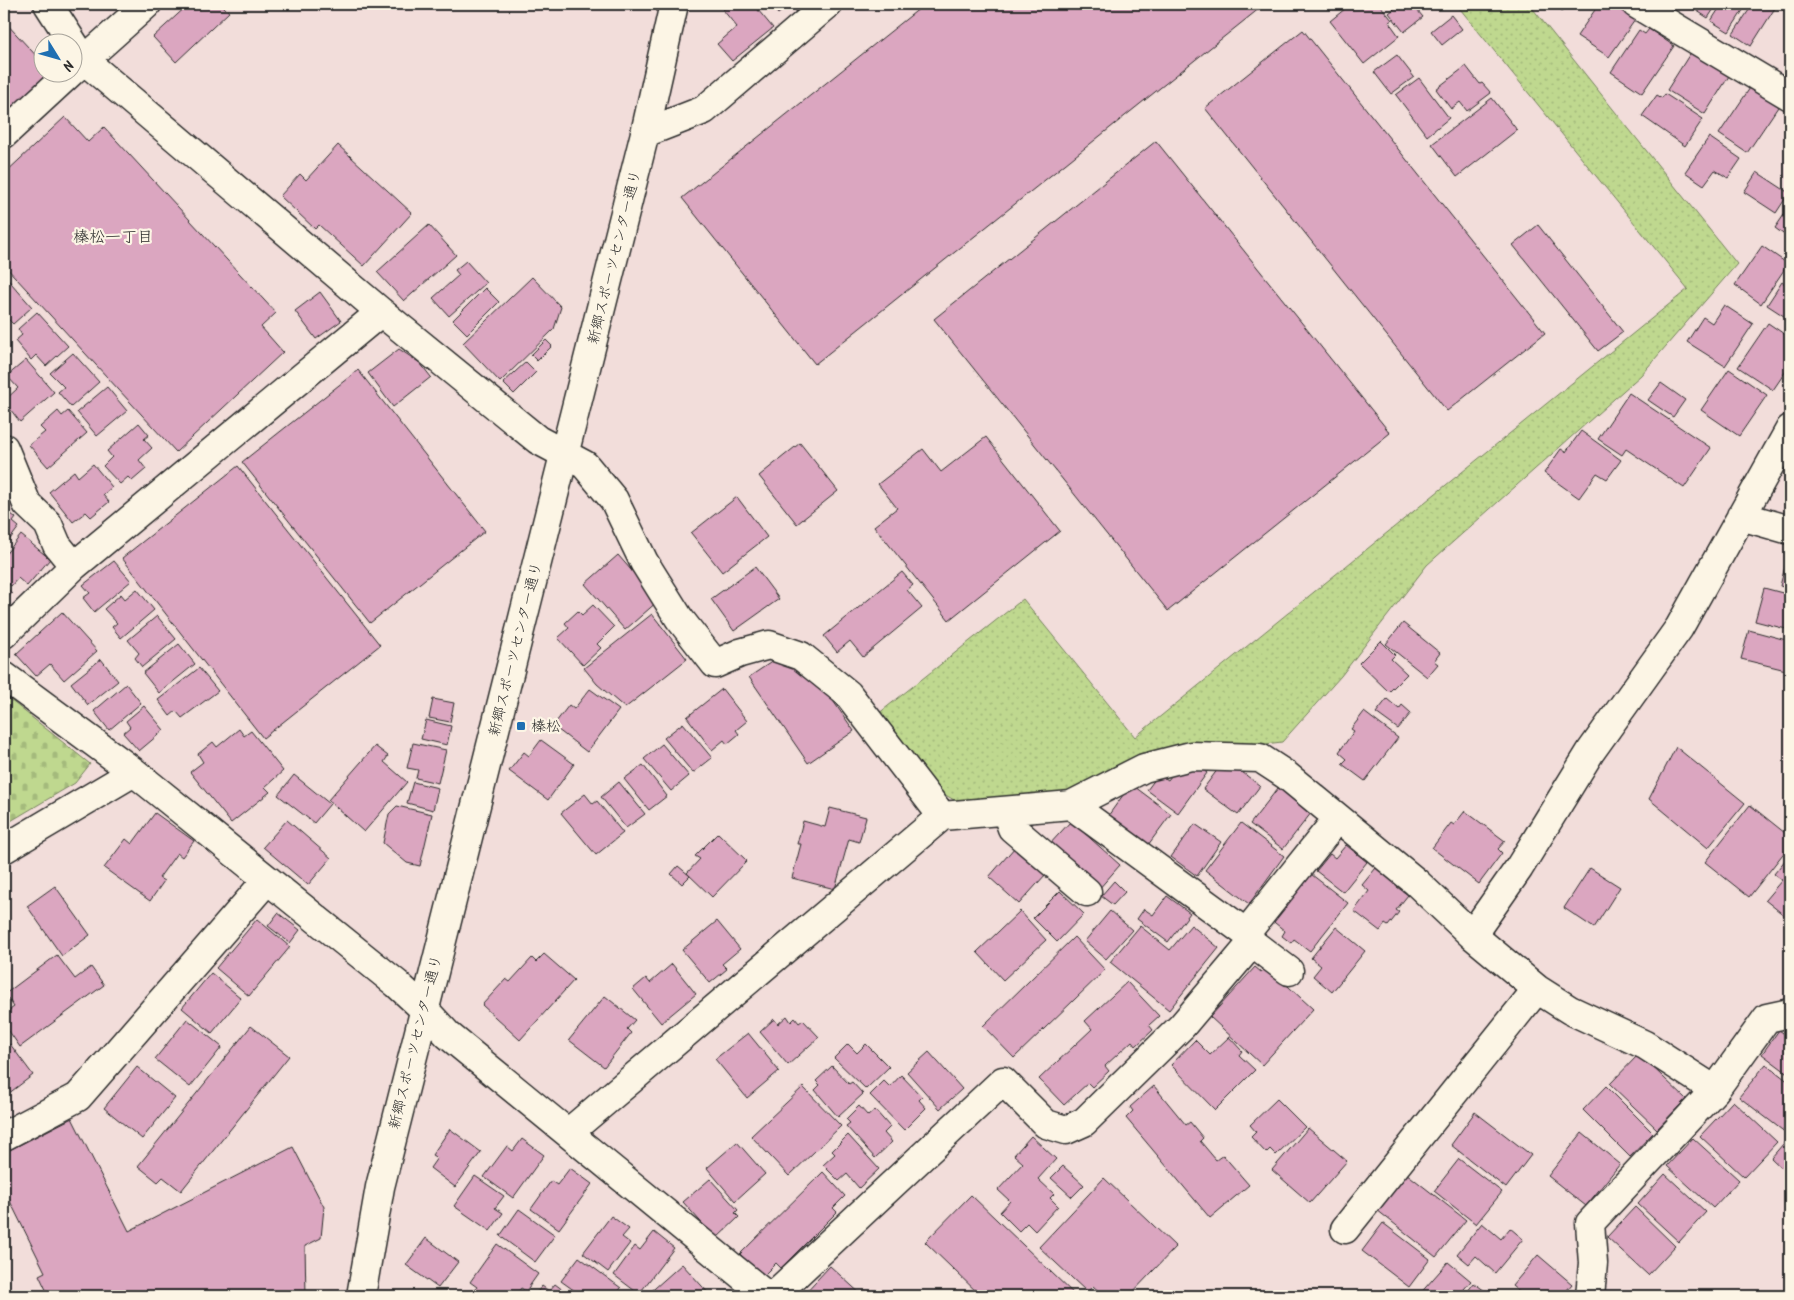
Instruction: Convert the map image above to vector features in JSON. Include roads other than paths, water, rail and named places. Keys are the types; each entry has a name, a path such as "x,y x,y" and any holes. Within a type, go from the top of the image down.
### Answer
{"street":[{"path":"48,4 60,32"},
{"path":"82,63 147,4"},
{"name":"新郷スポーツセンター通り","path":"361,1296 380,1187 645,134 674,4"},
{"path":"645,134 704,110 828,4"},
{"path":"1636,4 1790,96"},
{"path":"82,73 538,440 585,465 614,500 644,562 679,618 715,664 740,653 769,645 801,656 848,694 942,816"},
{"path":"4,134 61,82"},
{"path":"4,634 74,566 381,312"},
{"path":"1472,935 1520,868 1591,751 1679,628 1790,429"},
{"path":"4,448 27,504 48,524 57,546 74,566"},
{"path":"1741,516 1790,530"},
{"path":"4,676 134,772 397,984 424,1008 448,1035 766,1296"},
{"path":"568,1133 942,816 1072,805 1144,768 1191,756 1260,758 1286,775 1416,882 1472,935 1537,989 1570,1010 1645,1045 1716,1090"},
{"path":"4,849 134,772"},
{"path":"1072,805 1249,938 1289,971"},
{"path":"1006,811 1012,828 1086,892"},
{"path":"773,1296 1003,1081 1046,1124 1066,1130 1084,1122 1182,1026 1338,818"},
{"path":"4,1136 78,1097 267,880"},
{"path":"1345,1229 1537,989"},
{"path":"1590,1296 1592,1263 1590,1223 1716,1090 1767,1018 1790,1012"}],"place":[{"name":"榛松","path":"521,726"}],"district":[{"name":"榛松一丁目","path":"113,236"}]}
